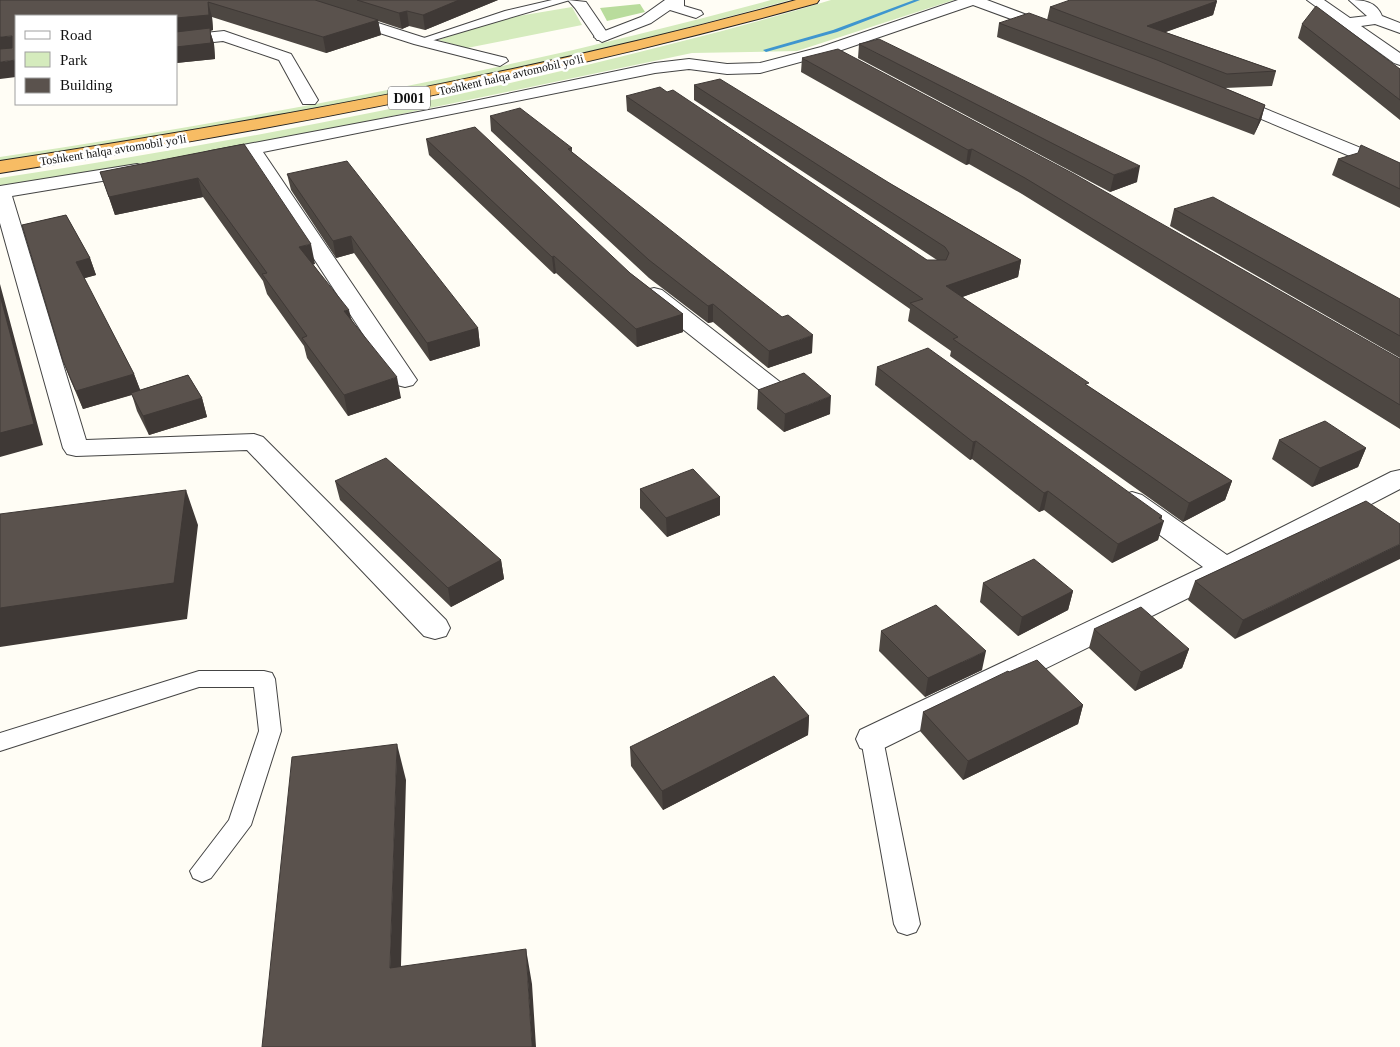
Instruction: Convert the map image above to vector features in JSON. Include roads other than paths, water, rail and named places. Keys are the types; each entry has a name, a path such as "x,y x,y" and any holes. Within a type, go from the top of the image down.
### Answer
{"highway":[{"name":"Toshkent halqa avtomobil yo'li","path":"0,167 210,134 432,93 663,40 812,0"},
{"name":"Toshkent halqa avtomobil yo'li","path":"585,41 714,10"},
{"name":"Toshkent halqa avtomobil yo'li","path":"0,150 199,120 309,100 507,59"}],"street":[{"path":"291,0 420,41 507,59"},
{"path":"575,0 581,5 602,37 646,20 676,0 677,9 696,14"},
{"path":"197,159 462,117 638,72 689,64 739,70 760,68 827,50 973,0 1067,35"},
{"path":"1314,0 1400,60"},
{"path":"1356,0 1372,12 1376,19"},
{"path":"1347,23 1376,19 1400,28"},
{"path":"178,41 224,36 285,57 309,100"},
{"path":"827,50 853,64"},
{"path":"638,72 662,88"},
{"path":"1213,92 1400,171"},
{"path":"252,150 405,380"},
{"path":"151,168 1,192 76,448 254,442 435,628"},
{"path":"640,284 771,387"},
{"path":"872,739 1225,568 1400,478"},
{"path":"1114,488 1225,568"}],"lane":[{"path":"420,41 509,13 565,0"},
{"path":"0,742 199,679 264,679 270,731 239,825 202,871"},
{"path":"872,739 906,924"}],"waterway":[{"path":"766,50 835,31 918,0"}]}
